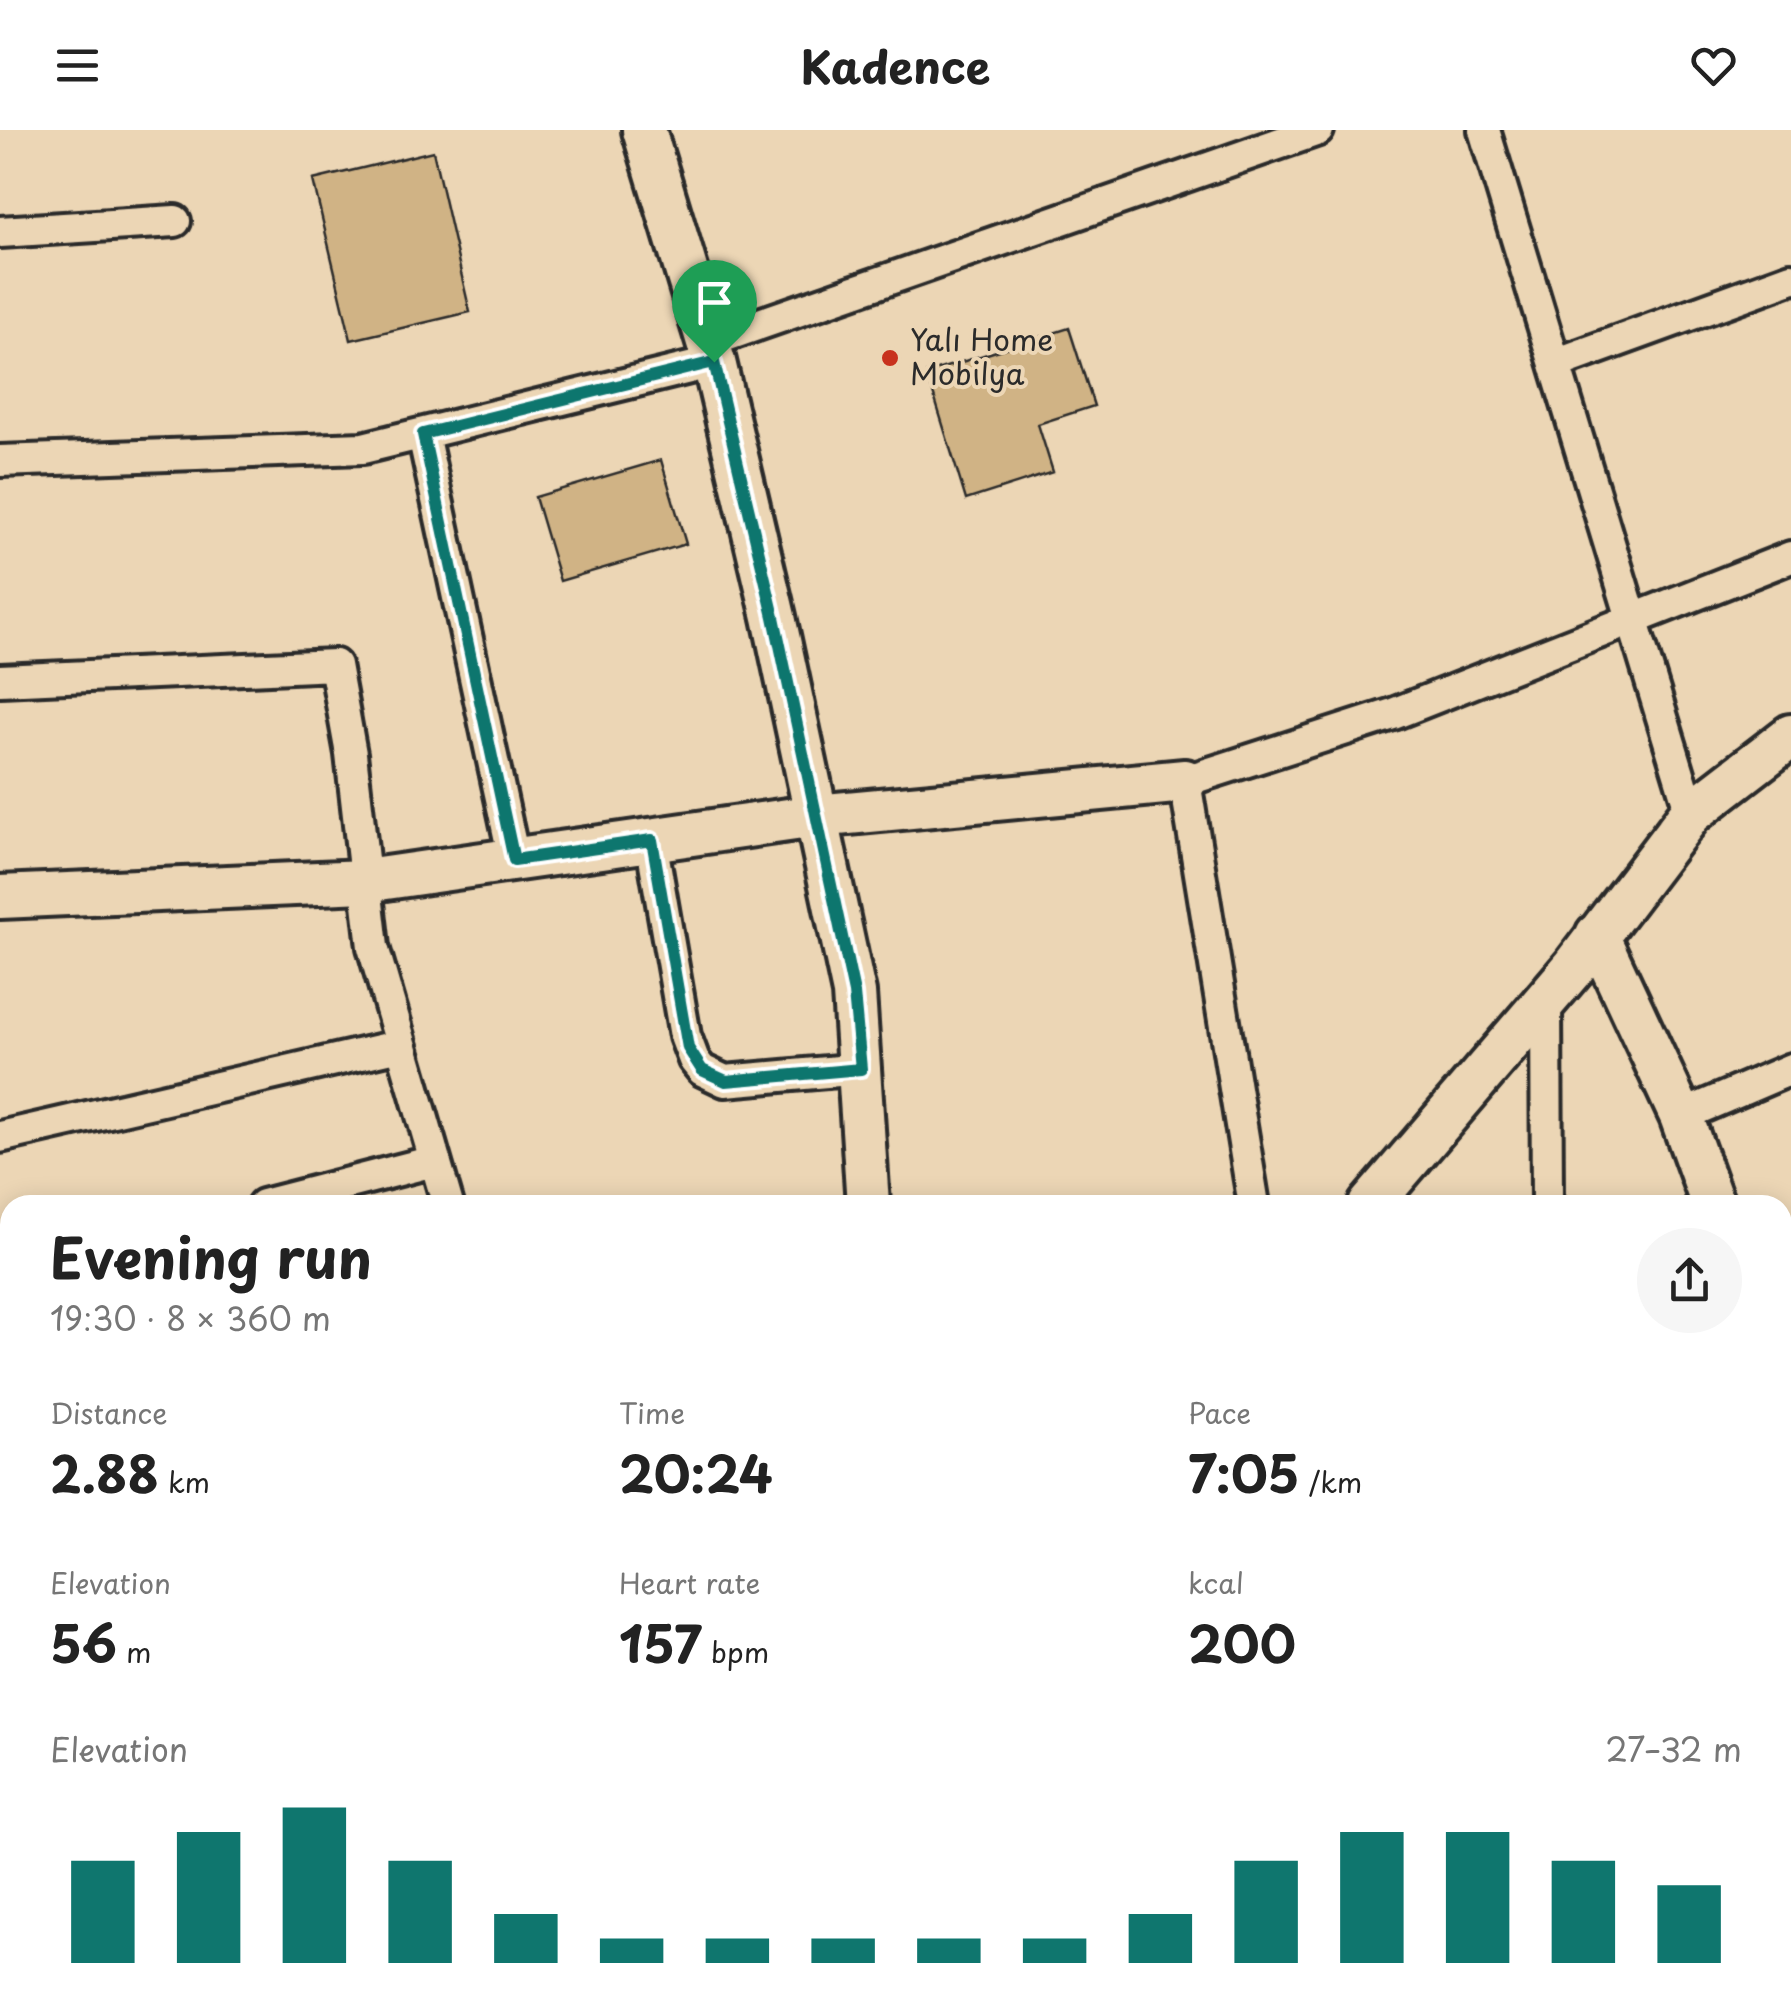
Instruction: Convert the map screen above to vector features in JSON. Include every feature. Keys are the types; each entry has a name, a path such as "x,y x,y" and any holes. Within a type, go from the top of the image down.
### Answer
{"street":[{"path":"644,130 711,352 854,993 867,1195"},
{"path":"0,461 363,448 423,434 711,352 1318,130"},
{"path":"1484,130 1691,813"},
{"path":"0,232 176,221"},
{"path":"1555,364 1791,278"},
{"path":"423,434 514,860"},
{"path":"0,897 365,881 816,816 1185,781 1392,714 1791,557"},
{"path":"0,680 335,665 351,754 372,947 445,1195"},
{"path":"1379,1195 1546,999 1691,813 1791,736"},
{"path":"1185,781 1252,1195"},
{"path":"652,840 688,1048 702,1070 726,1081 861,1069"},
{"path":"1598,935 1680,1116 1709,1195"},
{"path":"1546,999 1547,1195"},
{"path":"0,1137 401,1045"},
{"path":"1680,1116 1791,1068"},
{"path":"301,1195 434,1161"}],"building":[{"path":"433,151 470,312 351,340 313,180"},
{"path":"1069,328 1094,406 1038,424 1053,472 966,500 927,373"},
{"path":"661,460 686,544 560,581 535,497"}],"place":[{"name":"Yalı Home Mobilya","path":"890,358"}],"route":[{"path":"714,362 774,617 854,993 861,1069 726,1081 702,1070 688,1048 652,840 514,860 423,434 714,362"}]}
